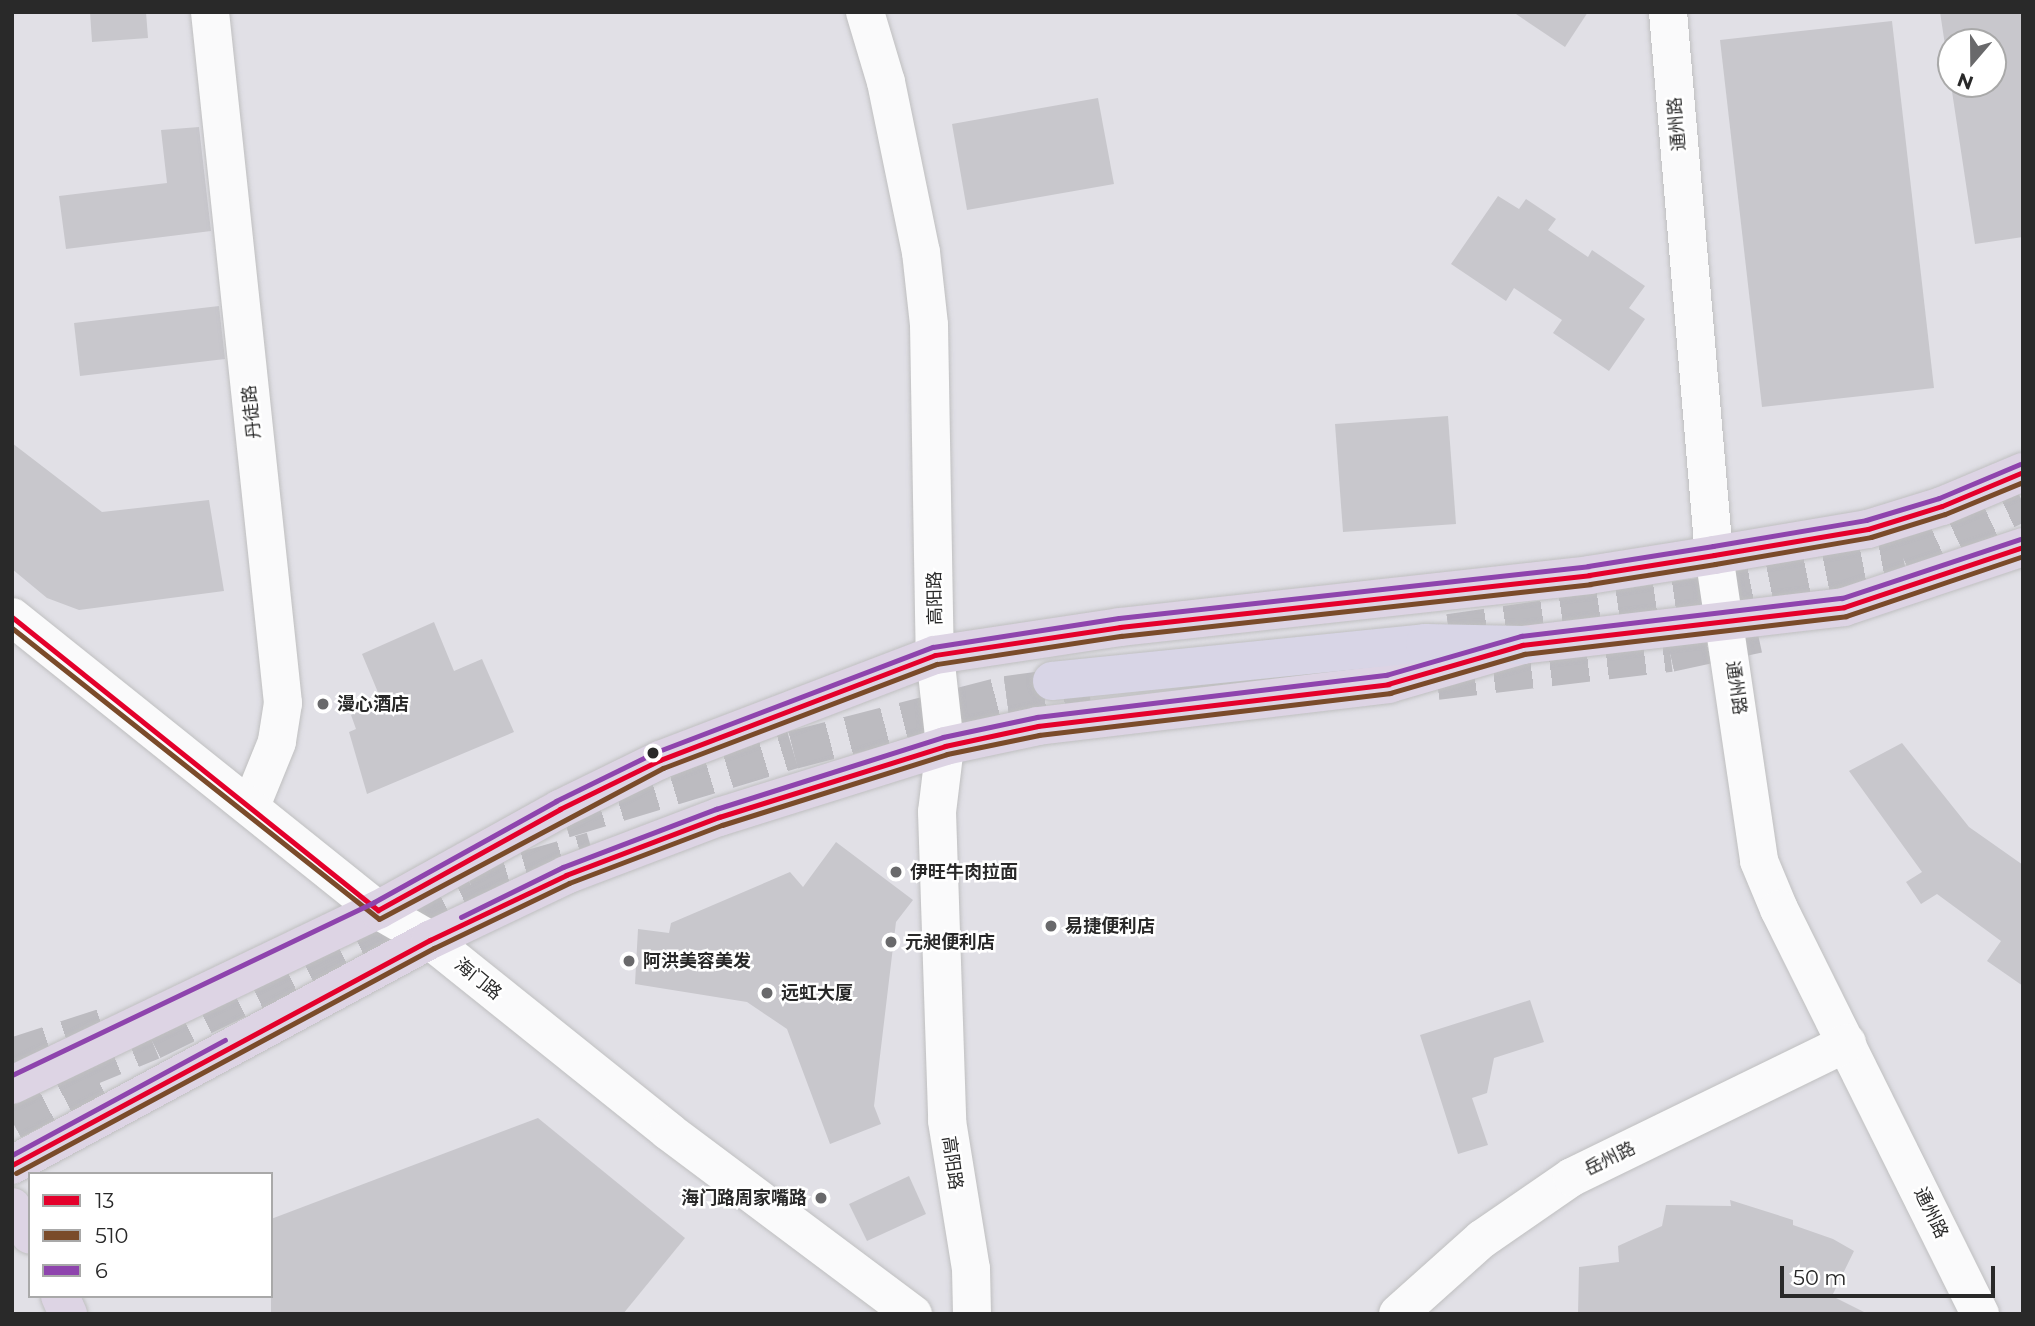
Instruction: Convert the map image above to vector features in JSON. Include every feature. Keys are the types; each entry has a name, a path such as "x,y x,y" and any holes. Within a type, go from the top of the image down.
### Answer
{"highway":[{"path":"1052,681 1425,643 1522,645"}],"main road":[{"path":"12,1085 378,911 560,809 660,760 935,655 1120,627 1589,575 1714,555 1868,529 1942,506 2023,472"},
{"path":"12,1164 430,940 566,875 719,817 945,746 1038,726 1388,684 1522,645 1727,624 1844,607 2023,547"},
{"path":"12,1207 28,1233"},
{"path":"61,1298 68,1314"}],"street":[{"name":"丹徒路","path":"210,12 283,703 277,742 251,806"},
{"name":"高阳路","path":"865,12 889,95 921,253 929,325 935,655 945,746 937,812 947,1121 971,1269 972,1314"},
{"name":"通州路","path":"1668,12 1714,555 1727,624 1759,861 1980,1314"},
{"name":"海门路","path":"12,617 251,806 378,911 430,940 667,1131 913,1314"},
{"name":"岳州路","path":"1398,1314 1482,1239 1572,1177 1847,1043"}],"building":[{"path":"90,12 146,12 148,38 92,42"},
{"path":"1513,12 1588,12 1565,47"},
{"path":"1940,12 2023,12 2023,237 1975,244 1953,98 2007,98 2007,28 1942,28"},
{"path":"1892,21 1934,388 1762,407 1720,40"},
{"path":"1098,98 1114,184 967,210 952,124"},
{"path":"199,127 211,231 66,249 59,196 167,183 161,130"},
{"path":"1498,196 1519,209 1526,199 1556,219 1548,230 1588,257 1592,250 1645,286 1629,308 1645,319 1609,371 1553,333 1562,320 1514,288 1506,301 1451,264"},
{"path":"219,306 225,359 80,376 74,323"},
{"path":"1448,416 1456,524 1343,532 1335,424"},
{"path":"12,443 102,512 209,500 224,591 79,610 47,598 12,569"},
{"path":"434,622 454,671 482,659 514,732 367,794 349,732 356,729 351,715 382,702 362,654"},
{"path":"1902,743 1969,827 2023,865 2023,986 1987,961 2001,941 1937,894 1921,904 1906,882 1922,872 1849,771"},
{"name":"远虹大厦","path":"836,842 913,900 896,922 874,1106 881,1124 830,1144 787,1029 747,1002 635,984 638,929 669,933 671,923 790,872 803,887"},
{"path":"1530,1000 1544,1042 1494,1058 1487,1093 1472,1098 1488,1145 1458,1154 1420,1035"},
{"path":"538,1118 685,1238 623,1314 271,1314 273,1218"},
{"path":"909,1176 926,1214 867,1241 849,1204"},
{"path":"1730,1200 1793,1220 1793,1225 1833,1239 1854,1251 1832,1296 1868,1314 1578,1314 1579,1267 1619,1262 1618,1246 1662,1226 1666,1205 1731,1206"}],"tunnel":[{"path":"1449,633 1714,595 1903,558 2023,502"},
{"path":"1437,681 1670,653 1758,634"},
{"path":"564,819 793,750 1006,695 1088,684"},
{"path":"79,1071 152,1041 471,886 592,851"},
{"path":"12,1057 105,1027"},
{"path":"12,1121 109,1070"}],"transit line":[{"name":"6","path":"12,1075 374,902 556,801 656,752 933,647 1119,618 1588,566 1713,546 1866,520 1939,498 2020,464"},
{"name":"13","path":"12,617 378,910 560,809 660,760 935,655 1120,627 1589,575 1714,555 1868,529 1942,506 2023,472"},
{"name":"510","path":"12,628 379,919 663,768 937,664 1121,636 1590,584 1715,564 1871,537 1945,514 2023,482"},
{"name":"6","path":"461,917 563,867 716,809 943,737 1037,717 1386,675 1521,636 1842,598 2020,539"},
{"name":"13","path":"12,1165 430,940 566,875 719,817 945,746 1038,726 1388,684 1522,645 1844,607 2023,547"},
{"name":"510","path":"16,1173 434,948 569,883 722,825 947,754 1039,735 1390,693 1524,654 1846,616 2023,556"},
{"name":"6","path":"12,1155 225,1040"}],"place":[{"name":"漫心酒店","path":"323,704"},
{"name":"伊旺牛肉拉面","path":"896,872"},
{"name":"易捷便利店","path":"1051,926"},
{"name":"元昶便利店","path":"891,942"},
{"name":"阿洪美容美发","path":"629,961"},
{"name":"远虹大厦","path":"767,993"},
{"name":"海门路周家嘴路","path":"821,1198"}]}
